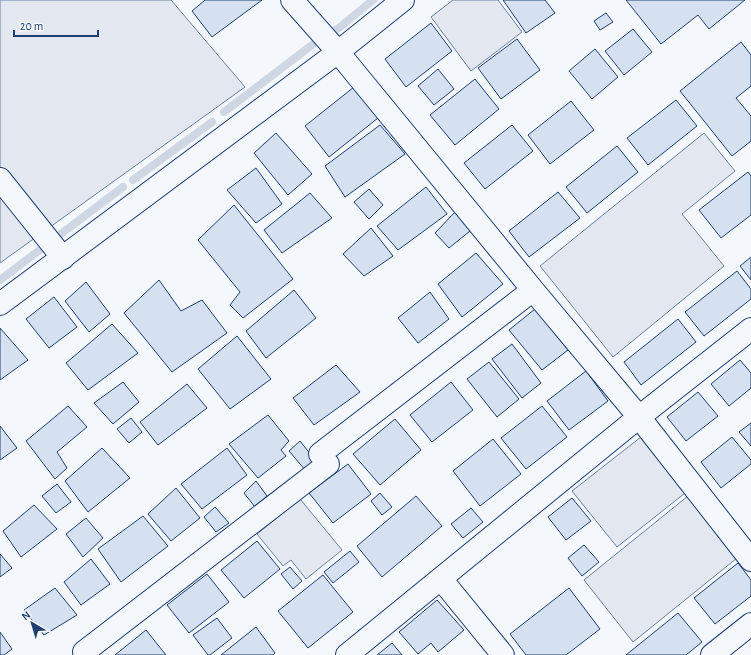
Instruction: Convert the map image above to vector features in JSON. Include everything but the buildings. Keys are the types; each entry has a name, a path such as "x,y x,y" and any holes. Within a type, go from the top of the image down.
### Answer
{"street":[{"path":"292,0 335,49 639,417 751,560"},
{"path":"0,304 54,247 403,0"},
{"path":"0,180 54,247"},
{"path":"84,652 328,464 320,454 533,290"},
{"path":"347,655 639,417 751,329"},
{"path":"441,579 502,655"},
{"path":"712,655 751,624"}],"shaded area":[{"path":"0,0 171,0 245,87 0,263"},
{"path":"453,0 498,0 522,32 471,71 431,17"},
{"path":"704,133 735,171 682,214 724,266 613,357 540,266"},
{"path":"641,437 685,493 617,547 572,491"},
{"path":"688,496 737,558 633,642 584,580"},
{"path":"300,499 342,550 306,579 291,560 283,566 257,534"}],"waterway":[{"path":"224,112 312,45 340,27 373,0"},
{"path":"133,180 212,122"},
{"path":"0,280 123,187"}]}
